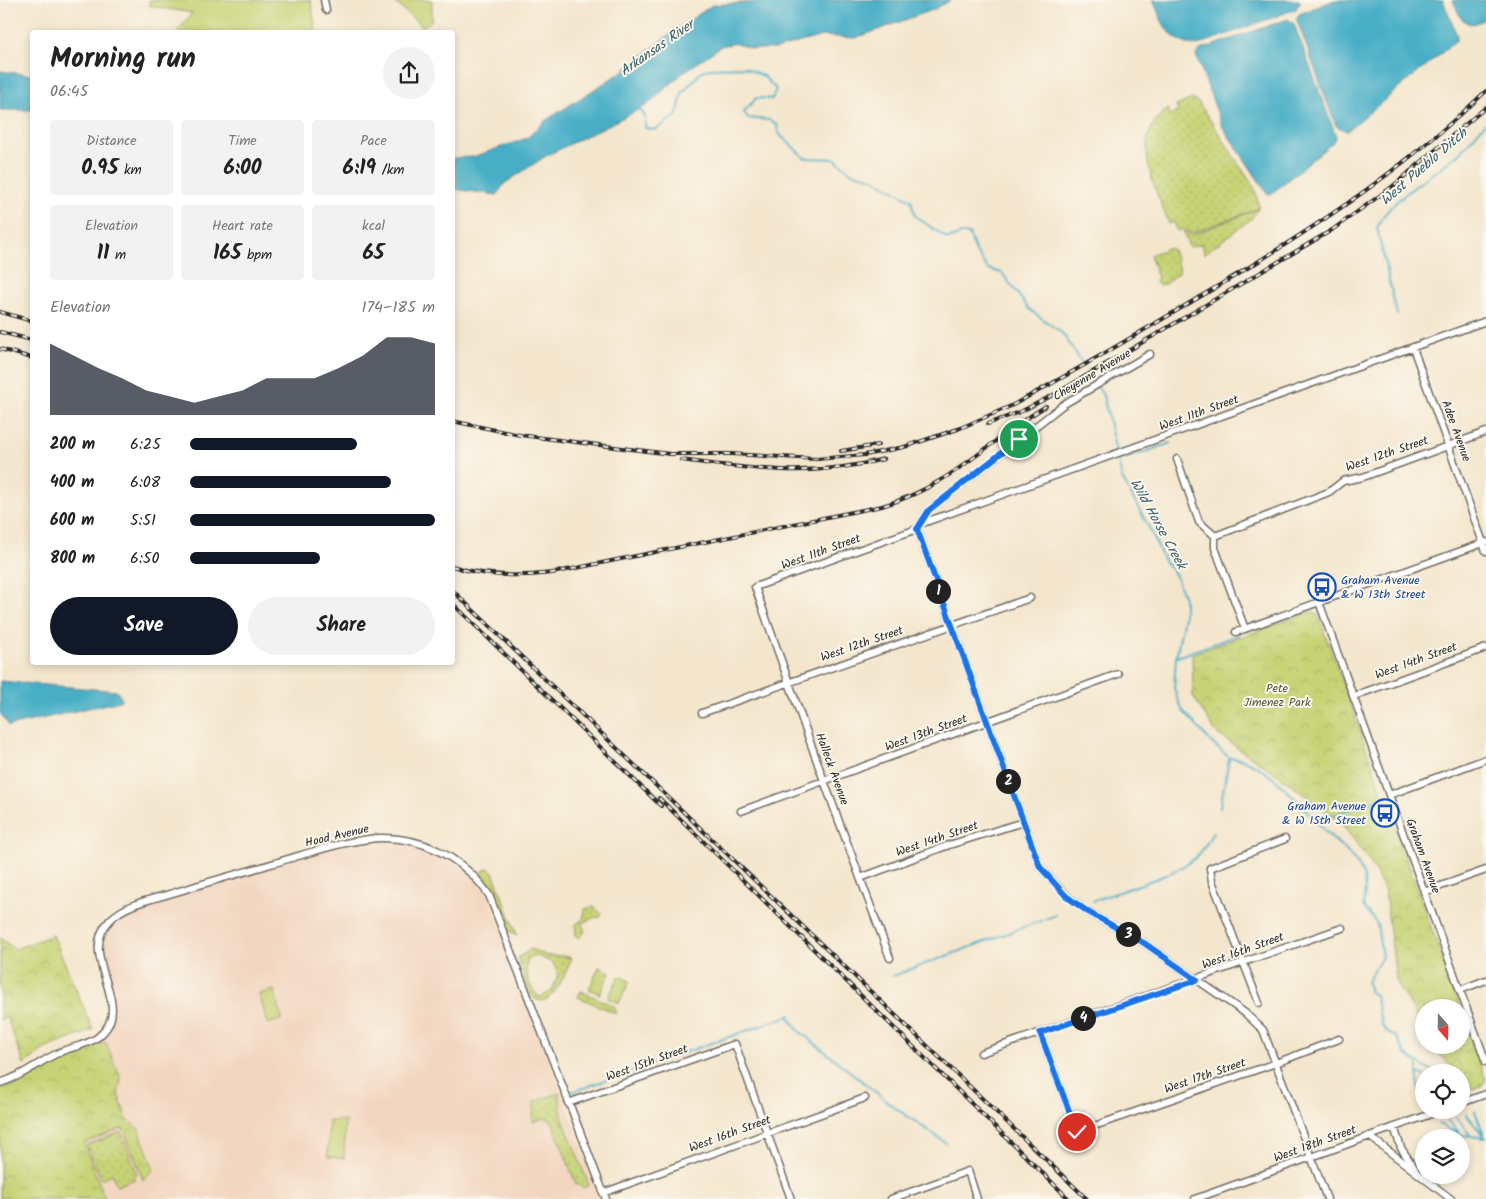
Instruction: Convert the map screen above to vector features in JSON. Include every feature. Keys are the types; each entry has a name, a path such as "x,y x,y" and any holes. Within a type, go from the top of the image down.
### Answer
{"street":[{"path":"324,0 326,10"},
{"name":"West 11th Street","path":"755,587 1486,321"},
{"name":"Adee Avenue","path":"1413,348 1450,445 1485,543 1486,551"},
{"name":"Cheyenne Avenue","path":"918,527 929,510 1064,404 1150,354"},
{"name":"West 12th Street","path":"1215,536 1329,492 1343,481 1363,476 1486,432"},
{"path":"1178,460 1199,522 1215,536 1215,548 1245,629"},
{"path":"918,527 951,626 1040,867 1066,896 1088,912 1144,943 1245,1013 1263,1030 1327,1199"},
{"path":"1236,632 1485,543"},
{"name":"Halleck Avenue","path":"755,587 824,782 890,958"},
{"name":"West 12th Street","path":"702,713 1030,598"},
{"name":"Graham Avenue","path":"1319,602 1486,1062"},
{"name":"West 14th Street","path":"1354,696 1486,648"},
{"name":"West 13th Street","path":"741,811 1118,674"},
{"path":"1389,795 1486,759"},
{"name":"West 14th Street","path":"860,878 949,845 1023,822"},
{"name":"Hood Avenue","path":"0,1083 18,1078 60,1052 94,1040 108,1024 112,1005 99,959 98,937 101,929 122,910 220,879 355,841 378,838 400,839 420,843 447,855 472,875 489,895 604,1196"},
{"path":"1259,1003 1212,882 1210,868 1284,840"},
{"path":"1424,892 1486,870"},
{"name":"West 16th Street","path":"981,1054 1342,928"},
{"path":"1460,990 1486,980"},
{"name":"West 17th Street","path":"1040,1033 1077,1132 1276,1063 1339,1039"},
{"name":"West 15th Street","path":"568,1103 735,1044 768,1133"},
{"path":"1470,1100 1486,1094"},
{"name":"West 16th Street","path":"604,1196 768,1133 866,1098"},
{"name":"West 18th Street","path":"1195,1199 1417,1119"},
{"path":"1394,1127 1401,1148 1415,1168"},
{"path":"768,1133 792,1199"},
{"path":"1369,1136 1415,1171"},
{"path":"891,1199 968,1171 977,1199"},
{"path":"1432,1184 1451,1199"}],"shaded area":[{"path":"370,839 414,842 464,867 489,896 601,1199 0,1199 0,1088 21,1084 61,1056 103,1042 100,1036 111,1016 98,937 122,911 220,879"}],"green space":[{"path":"149,0 311,0 316,30 179,30 192,13 150,6"},
{"path":"392,0 432,0 432,20 423,27"},
{"path":"1192,99 1199,103 1255,189 1259,208 1192,233 1183,229 1177,231 1174,222 1169,224 1152,180 1147,148 1149,134 1156,121 1168,109 1170,115 1178,112 1176,106"},
{"path":"1258,209 1251,219 1204,254 1202,244 1189,247 1183,231 1192,235"},
{"path":"1168,248 1173,250 1180,271 1165,284 1159,285 1154,281 1158,278 1150,255"},
{"name":"Pete Jimenez Park","path":"1313,611 1318,615 1457,999 1415,999 1415,1014 1400,990 1396,979 1385,892 1371,863 1341,823 1281,777 1216,733 1193,696 1192,654"},
{"path":"489,868 493,872 517,935 507,930 493,893 483,879 483,871"},
{"path":"594,907 602,914 599,918 596,917 582,923 585,932 579,938 576,935 575,925 583,919 585,909"},
{"path":"53,935 93,1030 44,1049 24,1065 7,1018 0,1020 0,938 15,949"},
{"path":"531,949 548,956 572,958 557,989 545,1000 539,1001 530,992 518,958","holes":["535,955 553,963 558,974 552,991 541,997 531,987 526,965 527,961"]},
{"path":"599,967 610,972 600,994 589,989"},
{"path":"619,976 630,981 619,1003 608,998"},
{"path":"274,990 282,1019 268,1024 259,994"},
{"path":"581,991 614,1006 617,1014 578,997"},
{"path":"1470,1036 1486,1080 1481,1086 1472,1089 1470,1087 1470,1064 1449,1064 1439,1054 1470,1054"},
{"path":"106,1043 121,1079 118,1094 127,1120 138,1128 154,1169 143,1180 123,1128 84,1143 105,1199 0,1199 0,1088 21,1084 61,1056"},
{"path":"559,1093 562,1117 589,1185 583,1188 576,1184 552,1121 545,1118 533,1122 534,1102"},
{"path":"329,1121 345,1121 344,1158 328,1157"},
{"path":"121,1132 137,1174 133,1176 135,1179 117,1186 112,1174 101,1179 87,1145"}],"water":[{"name":"Arkansas River","path":"785,0 951,0 935,9 856,38 822,36 776,49 752,49 735,43 721,46 684,72 646,106 546,156 504,184 497,195 455,189 455,158 476,156 527,138 545,121 623,71 666,37 712,5"},
{"path":"1153,0 1299,0 1300,2 1296,9 1195,46 1178,40 1167,30"},
{"path":"1335,0 1443,0 1457,36 1456,41 1347,131 1336,126 1296,18 1299,14"},
{"path":"1453,0 1486,0 1486,18 1473,24 1464,21"},
{"path":"1288,19 1294,24 1336,136 1333,142 1271,194 1267,193 1222,126 1196,55 1200,50"},
{"path":"0,71 30,75 30,110 0,110"},
{"path":"0,681 117,691 122,699 9,726 0,713"}],"waterway":[{"name":"Wild Horse Creek","path":"639,108 645,116 645,128 655,130 677,115 682,93 702,71 713,68 744,67 763,76 776,89 772,99 756,98 744,112 748,118 769,120 776,124 780,135 805,158 835,159 852,173 870,177 911,200 915,216 948,239 961,234 969,234 976,252 988,269 1002,273 1029,309 1063,334 1103,395 1122,478 1151,531 1164,561 1175,574 1184,598 1184,617 1176,657 1174,688 1183,711 1214,745 1230,758 1255,765 1281,785 1350,854 1359,866 1364,880 1363,906 1377,924 1382,957 1367,982 1370,992 1375,995 1382,1025 1386,1031 1396,1036 1405,1054 1418,1064"},
{"name":"West Pueblo Ditch","path":"1397,315 1377,228 1382,218 1401,198 1460,152 1486,123"},
{"name":"West Pueblo Ditch","path":"1118,461 1171,443"},
{"path":"1177,657 1238,635"},
{"path":"1220,808 1229,759"},
{"path":"1317,821 1387,796"},
{"path":"1093,901 1160,877 1185,865 1195,858 1213,832"},
{"path":"893,976 1056,915"},
{"path":"572,1092 791,1015"},
{"path":"789,1017 798,1030 893,1106 946,1143"},
{"name":"Wild Horse Creek","path":"1475,1111 1484,1135"},
{"name":"Wild Horse Creek","path":"1458,1119 1471,1136"},
{"name":"Wild Horse Creek","path":"1470,1119 1485,1137"},
{"name":"Wild Horse Creek","path":"1448,1121 1462,1135 1486,1138"},
{"name":"Wild Horse Creek","path":"1438,1124 1449,1129"}],"railway":[{"path":"455,422 520,435 670,454 731,454 816,459 865,455 904,447 958,429 1011,406 1237,275 1311,228 1383,178 1452,122 1486,91"},
{"path":"988,424 1022,411 1057,393 1332,230 1393,186 1486,107"},
{"path":"0,312 30,320"},
{"path":"0,332 30,340"},
{"path":"0,349 30,357"},
{"path":"455,567 502,575 552,573 882,506 929,487 949,475 1046,406"},
{"path":"841,451 878,445"},
{"path":"681,460 758,469 807,470 857,465 884,459"},
{"path":"455,593 1087,1199"},
{"path":"455,606 661,806"},
{"path":"659,798 1069,1199"}],"place":[{"name":"Graham Avenue & W 13th Street","path":"1322,587"},
{"name":"Graham Avenue & W 15th Street","path":"1385,813"}],"route":[{"path":"1019,439 929,510 917,529 986,723 1040,867 1066,896 1088,912 1144,943 1197,980 1040,1033 1077,1132"}]}
